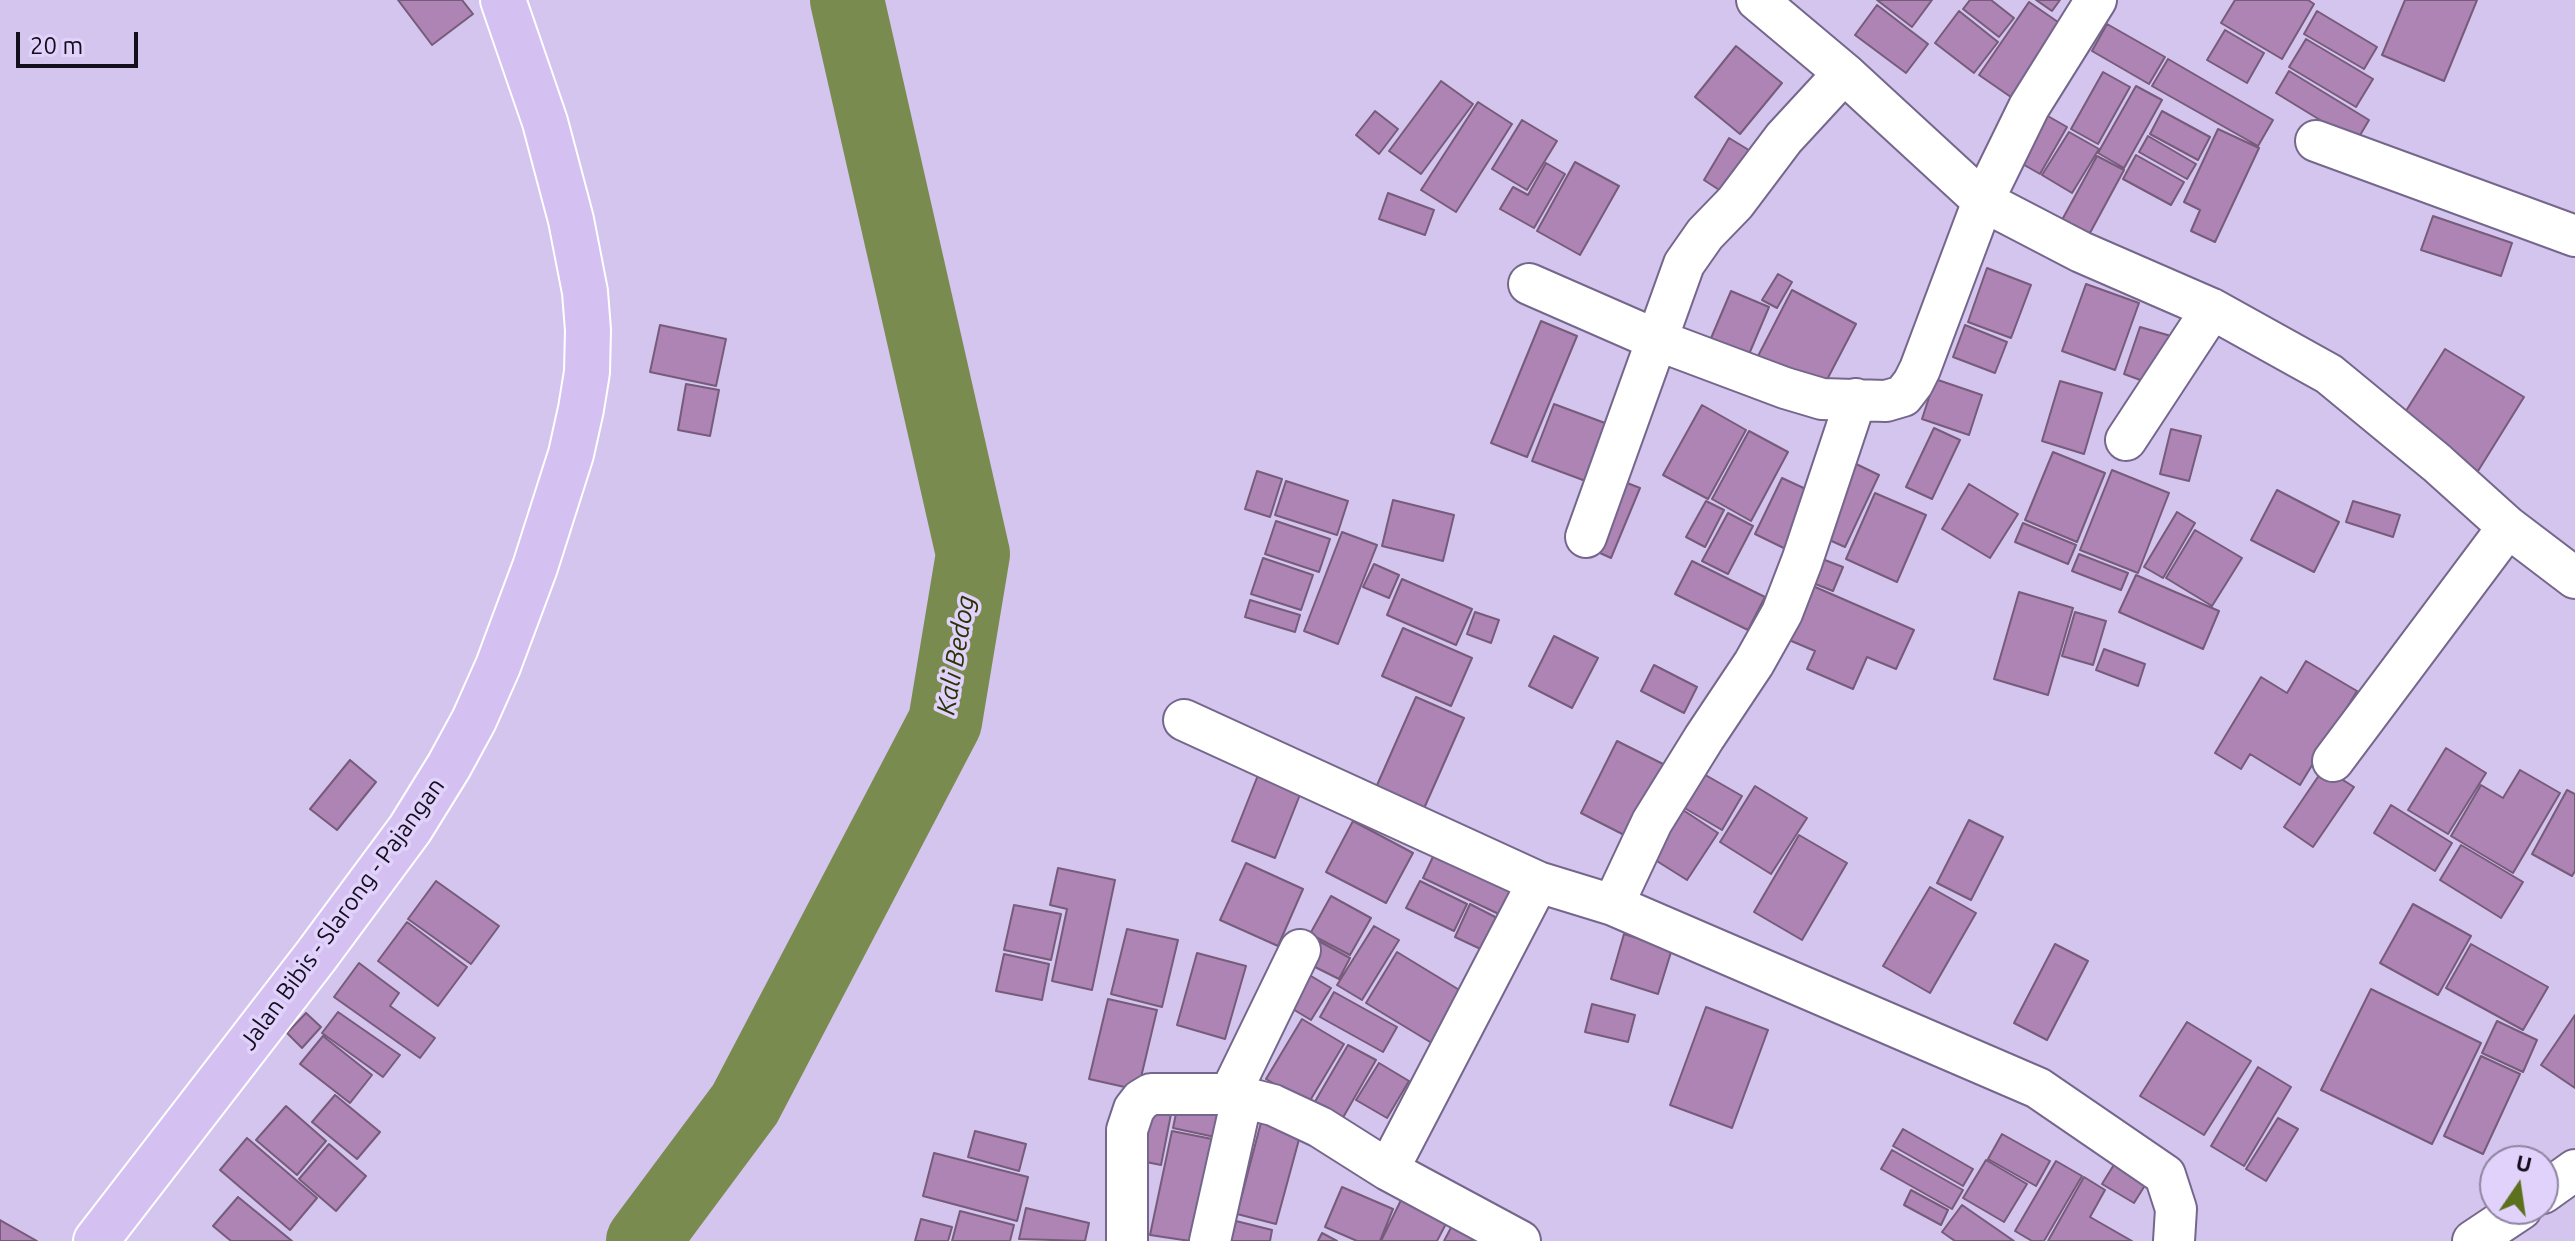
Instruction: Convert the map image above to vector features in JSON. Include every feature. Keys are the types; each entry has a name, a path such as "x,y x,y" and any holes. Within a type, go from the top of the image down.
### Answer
{"main road":[{"name":"Jalan Bibis - Slarong - Pajangan","path":"96,1241 410,829 474,720 535,567 571,454 587,372 588,330 585,292 571,220 545,122 503,0"}],"street":[{"path":"1757,0 1844,73 1983,201 2081,252 2212,309 2329,374 2437,463 2508,527 2575,578"},
{"path":"1529,284 1657,340 1785,388 1822,399 1886,401 1903,396 1913,383 1983,201 2029,107 2096,0"},
{"path":"1586,537 1684,264 1784,138 1844,73"},
{"path":"2316,141 2575,236"},
{"path":"2126,440 2212,309"},
{"path":"1613,905 1652,822 1754,663 1782,613 1856,399"},
{"path":"2333,761 2508,527"},
{"path":"1184,720 1538,882 1613,905 2038,1088 2165,1175 2176,1209 2174,1241"},
{"path":"1388,1170 1538,882"},
{"path":"1210,1241 1236,1096 1300,950"},
{"path":"1127,1241 1127,1130 1134,1109 1151,1094 1236,1096 1273,1105 1320,1127 1388,1170 1520,1241"},
{"path":"2473,1241 2499,1225"}],"building":[{"path":"398,0 462,0 473,14 432,45"},
{"path":"1877,0 1932,0 1912,27"},
{"path":"1970,0 1991,0 2014,18 1999,37 1963,9"},
{"path":"2036,0 2060,0 2052,11"},
{"path":"2235,0 2308,0 2314,4 2282,59 2221,23"},
{"path":"2405,0 2477,0 2444,81 2382,55"},
{"path":"2029,2 2071,31 2021,104 1979,75"},
{"path":"1877,5 1928,44 1906,73 1855,35"},
{"path":"1959,11 1998,42 1974,73 1935,43"},
{"path":"2317,11 2377,47 2364,69 2304,34"},
{"path":"2107,24 2165,57 2149,84 2092,51"},
{"path":"2225,30 2264,53 2247,83 2207,60"},
{"path":"2306,39 2373,79 2356,107 2289,67"},
{"path":"1736,46 1782,83 1740,134 1695,97"},
{"path":"2168,59 2273,120 2258,146 2152,86"},
{"path":"2289,71 2369,120 2356,142 2276,93"},
{"path":"2103,72 2130,87 2098,144 2071,129"},
{"path":"1441,81 1473,104 1421,174 1389,151"},
{"path":"2136,86 2162,100 2124,168 2098,153"},
{"path":"1478,102 1512,124 1456,212 1421,190"},
{"path":"1375,111 1398,129 1379,154 1356,135"},
{"path":"2039,111 2067,127 2040,174 2012,158"},
{"path":"2162,111 2210,137 2198,160 2150,134"},
{"path":"1522,120 1557,141 1527,190 1492,169"},
{"path":"2218,129 2259,148 2215,242 2191,231 2200,210 2184,202"},
{"path":"2069,132 2099,149 2072,193 2042,175"},
{"path":"2148,136 2196,164 2187,179 2139,152"},
{"path":"1729,138 1757,155 1730,197 1704,180"},
{"path":"2136,155 2184,182 2171,205 2123,179"},
{"path":"2097,156 2124,170 2084,244 2057,229"},
{"path":"1575,162 1619,186 1580,255 1537,231"},
{"path":"1546,163 1565,174 1534,228 1500,209 1513,187 1528,195"},
{"path":"1388,193 1434,210 1425,235 1379,219"},
{"path":"2433,216 2512,243 2501,276 2421,250"},
{"path":"1987,268 2031,285 2011,338 1968,322"},
{"path":"1778,274 1792,282 1777,308 1762,300"},
{"path":"2086,284 2139,303 2115,370 2062,351"},
{"path":"1792,290 1856,324 1820,393 1756,360"},
{"path":"1731,291 1769,307 1744,366 1706,350"},
{"path":"1541,321 1577,336 1527,457 1491,443"},
{"path":"660,325 726,339 716,386 650,372"},
{"path":"1965,325 2007,342 1995,373 1953,357"},
{"path":"2140,327 2171,336 2154,385 2124,374"},
{"path":"2445,349 2524,397 2478,471 2399,422"},
{"path":"1935,379 1982,395 1969,435 1922,419"},
{"path":"2060,381 2102,393 2084,454 2042,441"},
{"path":"686,384 719,390 710,436 678,430"},
{"path":"1554,404 1613,426 1591,483 1532,461"},
{"path":"1702,405 1746,430 1708,499 1663,475"},
{"path":"1934,428 1960,440 1932,499 1906,487"},
{"path":"2171,429 2201,436 2189,481 2160,474"},
{"path":"1749,431 1788,452 1751,521 1712,499"},
{"path":"2053,452 2105,473 2077,542 2025,520"},
{"path":"1852,462 1879,475 1845,547 1818,535"},
{"path":"2112,470 2169,493 2138,573 2080,550"},
{"path":"1257,471 1282,479 1270,517 1245,509"},
{"path":"1782,478 1821,496 1794,553 1755,534"},
{"path":"1617,479 1640,488 1611,558 1589,548"},
{"path":"1286,481 1348,501 1337,535 1275,515"},
{"path":"1969,484 2018,514 1990,558 1942,529"},
{"path":"2277,490 2339,522 2314,572 2251,540"},
{"path":"1875,493 1926,515 1897,582 1846,559"},
{"path":"1393,500 1454,515 1443,561 1382,546"},
{"path":"1706,501 1724,510 1705,547 1686,537"},
{"path":"2353,501 2400,515 2393,537 2346,522"},
{"path":"2177,512 2195,523 2163,578 2144,567"},
{"path":"1728,513 1753,526 1728,574 1702,561"},
{"path":"1276,521 1330,539 1319,572 1265,554"},
{"path":"2023,523 2076,545 2068,564 2015,542"},
{"path":"2195,530 2242,558 2212,606 2166,578"},
{"path":"1342,532 1377,545 1338,644 1304,631"},
{"path":"2079,554 2128,573 2121,590 2072,571"},
{"path":"1817,557 1843,567 1833,591 1808,581"},
{"path":"1263,558 1313,575 1301,610 1251,594"},
{"path":"1692,561 1765,597 1748,630 1675,594"},
{"path":"1374,564 1399,575 1389,598 1363,587"},
{"path":"2136,575 2219,611 2203,649 2119,612"},
{"path":"1402,579 1472,609 1456,645 1387,615"},
{"path":"1806,583 1914,630 1896,669 1867,657 1853,689 1807,669 1815,651 1782,637"},
{"path":"2019,592 2073,608 2048,695 1994,679"},
{"path":"1250,600 1300,615 1295,632 1245,617"},
{"path":"1475,612 1499,620 1491,643 1467,634"},
{"path":"2075,612 2106,621 2093,665 2062,656"},
{"path":"1403,628 1472,658 1451,706 1382,676"},
{"path":"1554,636 1598,658 1572,708 1529,686"},
{"path":"2104,649 2145,664 2138,686 2096,670"},
{"path":"2306,661 2357,691 2300,785 2250,754 2241,769 2215,753 2261,677 2287,693"},
{"path":"1654,665 1697,687 1684,713 1641,691"},
{"path":"1416,697 1464,718 1418,822 1370,801"},
{"path":"1617,741 1671,768 1634,840 1581,813"},
{"path":"2446,748 2486,773 2448,834 2408,810"},
{"path":"350,760 376,782 337,830 310,809"},
{"path":"2324,768 2354,787 2313,847 2284,827"},
{"path":"1695,769 1742,796 1722,830 1676,803"},
{"path":"1260,770 1303,787 1275,858 1232,841"},
{"path":"2520,770 2560,793 2513,873 2451,836 2481,785 2503,798"},
{"path":"1755,786 1807,818 1771,874 1720,842"},
{"path":"2567,790 2575,794 2575,871 2572,876 2532,854"},
{"path":"2391,805 2452,843 2435,871 2374,833"},
{"path":"1683,810 1718,833 1687,880 1652,858"},
{"path":"1969,820 2003,837 1971,900 1937,883"},
{"path":"1353,821 1413,853 1386,903 1326,872"},
{"path":"1799,835 1847,863 1802,940 1754,912"},
{"path":"1439,844 1521,883 1505,917 1423,878"},
{"path":"2461,845 2523,882 2501,918 2440,880"},
{"path":"1246,863 1303,889 1278,946 1220,920"},
{"path":"1058,868 1115,880 1092,990 1052,981 1067,909 1050,905"},
{"path":"436,881 499,926 471,964 408,919"},
{"path":"1420,881 1467,904 1454,931 1406,908"},
{"path":"1930,887 1976,913 1930,993 1883,966"},
{"path":"1331,896 1371,918 1350,955 1310,934"},
{"path":"1470,904 1503,921 1487,952 1455,937"},
{"path":"2413,904 2471,936 2438,995 2380,963"},
{"path":"1014,905 1061,914 1051,960 1004,950"},
{"path":"407,922 467,967 438,1006 378,961"},
{"path":"1374,926 1399,940 1362,1000 1337,985"},
{"path":"1127,929 1178,940 1162,1007 1111,994"},
{"path":"1624,934 1672,949 1658,994 1611,979"},
{"path":"1313,938 1350,958 1339,979 1301,960"},
{"path":"2055,944 2088,961 2047,1040 2014,1023"},
{"path":"2471,944 2548,987 2523,1030 2446,988"},
{"path":"1397,952 1466,994 1435,1045 1366,1003"},
{"path":"1197,953 1246,966 1225,1039 1177,1025"},
{"path":"1004,954 1049,964 1042,1000 996,991"},
{"path":"359,963 399,993 390,1006 435,1038 420,1058 334,997"},
{"path":"1301,970 1331,988 1311,1020 1281,1002"},
{"path":"2371,989 2481,1043 2432,1144 2321,1090"},
{"path":"1334,992 1397,1027 1383,1052 1320,1017"},
{"path":"1108,999 1157,1010 1138,1090 1089,1079"},
{"path":"1592,1004 1635,1015 1628,1042 1585,1032"},
{"path":"1706,1007 1768,1030 1732,1128 1670,1105"},
{"path":"338,1012 400,1055 383,1077 322,1033"},
{"path":"306,1013 321,1027 302,1048 287,1033"},
{"path":"2575,1015 2575,1088 2541,1065"},
{"path":"1302,1019 1344,1044 1308,1104 1266,1079"},
{"path":"2497,1021 2537,1040 2523,1072 2482,1053"},
{"path":"2187,1022 2251,1061 2204,1135 2140,1096"},
{"path":"323,1036 372,1075 350,1103 300,1064"},
{"path":"1348,1045 1376,1060 1341,1121 1313,1105"},
{"path":"2481,1056 2520,1074 2487,1145 2479,1145 2479,1152 2444,1136"},
{"path":"1379,1063 1409,1081 1387,1118 1356,1100"},
{"path":"2258,1067 2291,1087 2244,1166 2211,1146"},
{"path":"335,1095 380,1132 357,1159 312,1122"},
{"path":"1148,1099 1173,1104 1161,1165 1136,1160"},
{"path":"1179,1099 1230,1110 1224,1139 1173,1128"},
{"path":"286,1106 326,1141 297,1175 256,1140"},
{"path":"1264,1111 1304,1121 1276,1224 1237,1214"},
{"path":"2278,1118 2298,1129 2266,1181 2246,1169"},
{"path":"1903,1129 1973,1169 1963,1186 1893,1146"},
{"path":"975,1131 1026,1144 1019,1171 968,1157"},
{"path":"1172,1131 1212,1139 1190,1241 1150,1235"},
{"path":"2002,1134 2050,1161 2036,1186 1988,1159"},
{"path":"247,1138 317,1198 290,1230 220,1170"},
{"path":"329,1144 366,1176 336,1211 299,1179"},
{"path":"1892,1150 1963,1190 1952,1209 1881,1169"},
{"path":"934,1153 1028,1177 1017,1221 923,1196"},
{"path":"1986,1160 2027,1184 2004,1222 1963,1198"},
{"path":"2056,1161 2082,1176 2044,1241 2032,1241 2015,1231"},
{"path":"2115,1163 2147,1182 2134,1203 2102,1184"},
{"path":"2084,1177 2105,1190 2090,1217 2132,1241 2048,1241"},
{"path":"1342,1187 1393,1209 1380,1241 1357,1241 1325,1227"},
{"path":"1911,1190 1948,1210 1941,1225 1904,1205"},
{"path":"1404,1194 1450,1216 1437,1241 1381,1241"},
{"path":"238,1197 292,1241 231,1241 213,1226"},
{"path":"1962,1205 2014,1241 1955,1241 1942,1232"},
{"path":"1026,1208 1089,1223 1085,1241 1019,1239"},
{"path":"960,1211 1014,1225 1010,1241 952,1241"},
{"path":"921,1219 952,1227 948,1241 915,1241"},
{"path":"0,1220 37,1241 0,1241"},
{"path":"1236,1221 1272,1230 1270,1241 1231,1241"},
{"path":"1454,1222 1490,1241 1444,1241"},
{"path":"1322,1233 1337,1241 1318,1241"}],"waterway":[{"name":"Kali Bedog","path":"643,1241 745,1104 945,722 973,554 847,0"}]}
